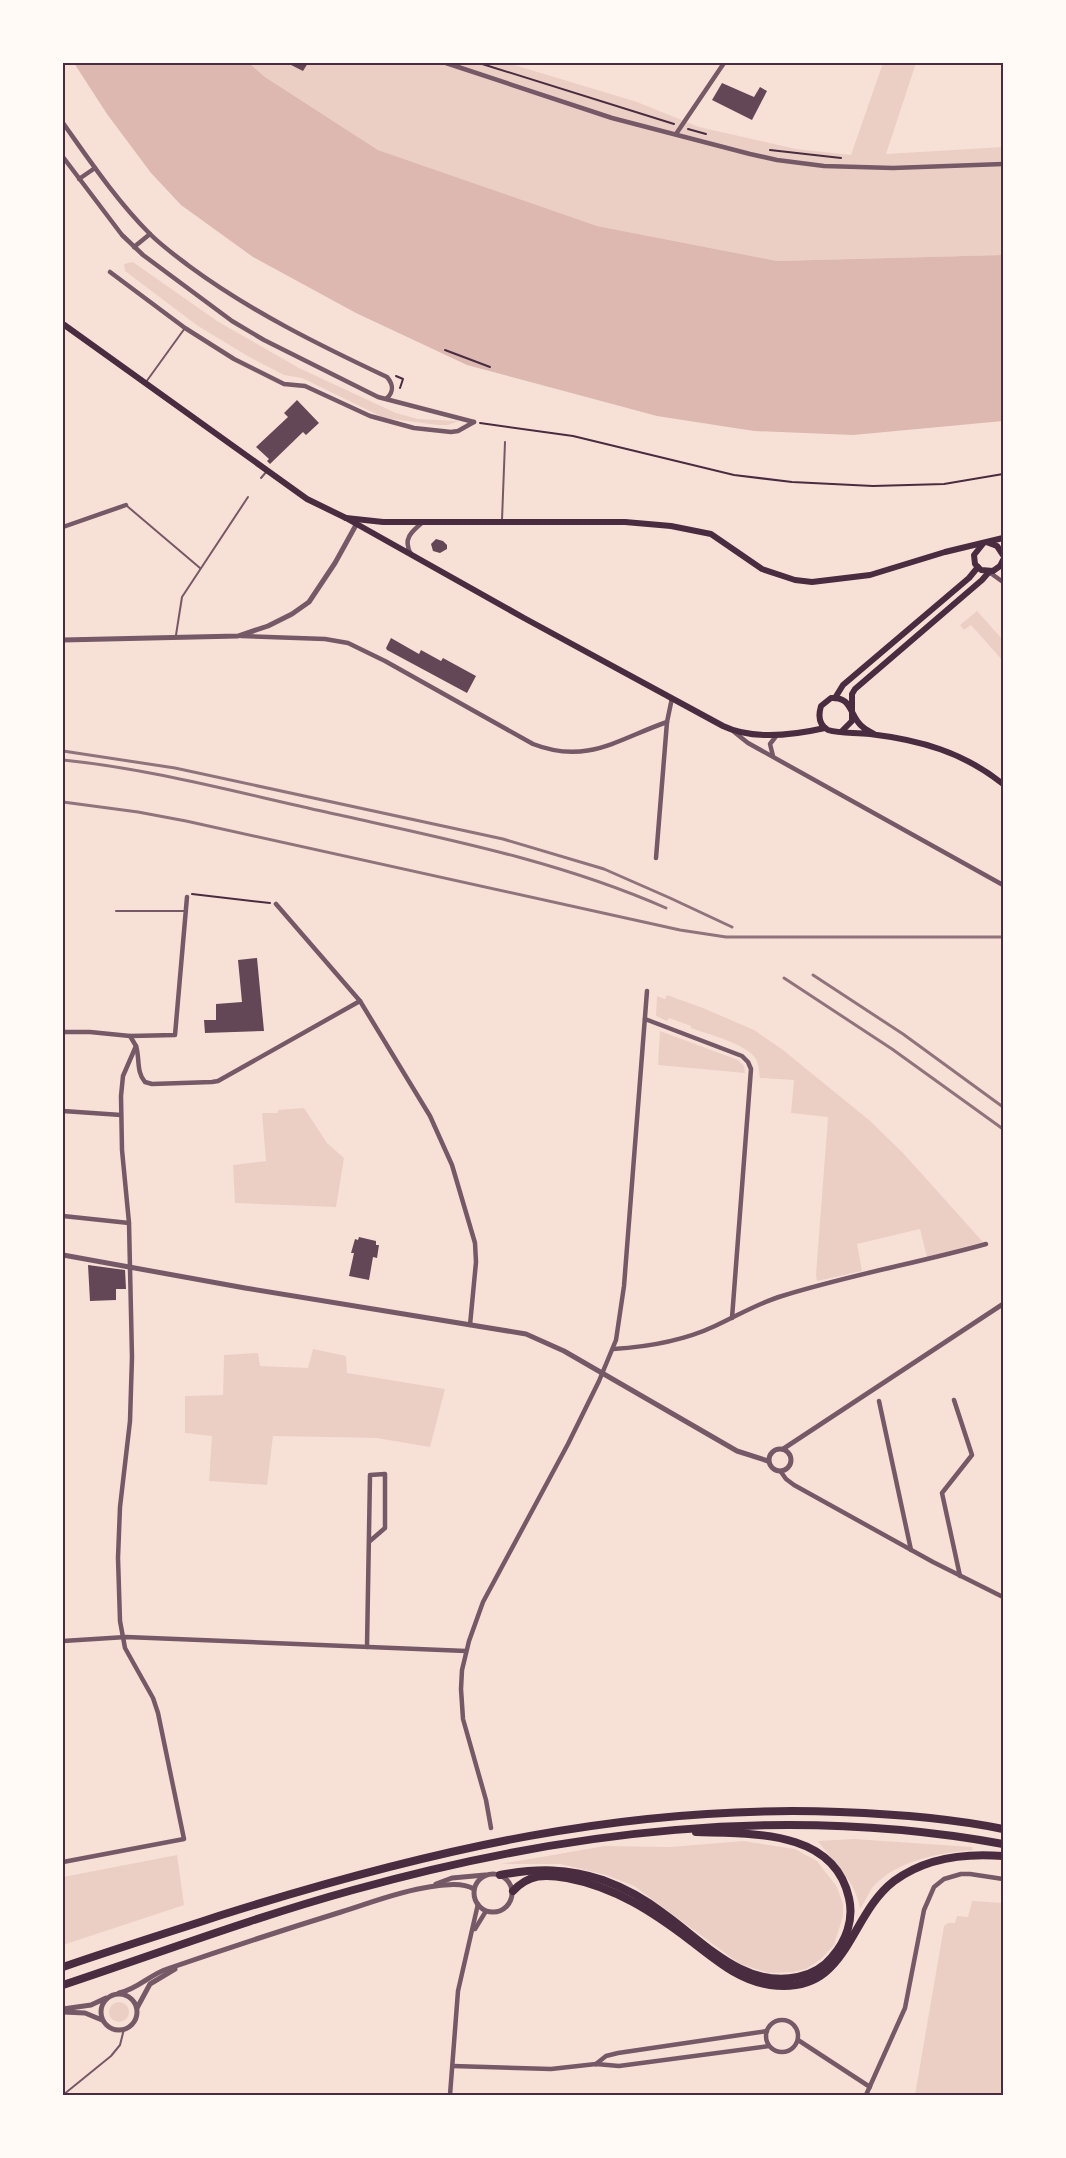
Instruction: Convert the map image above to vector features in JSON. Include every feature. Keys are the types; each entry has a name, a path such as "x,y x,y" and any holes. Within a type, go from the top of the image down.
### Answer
{"highway":[{"path":"65,1967 375,1869 486,1843 623,1821 697,1813 776,1810 867,1813 951,1821 1003,1829"},
{"path":"63,1985 273,1914 350,1891 458,1863 552,1845 659,1830 731,1825 830,1825 917,1830 1003,1844"},
{"path":"500,1875 548,1869 603,1880 651,1904 738,1968 765,1978 786,1979 814,1972 828,1962 840,1947 848,1930 851,1907 846,1886 837,1871 823,1857 798,1842 767,1835 659,1830"},
{"path":"513,1891 525,1880 538,1875 561,1877 602,1887 629,1899 659,1918 734,1973 768,1985 789,1986 816,1978 832,1967 846,1949 874,1901 904,1875 947,1858 1003,1856"}],"main road":[{"path":"63,324 307,499 346,518 733,730 781,733 825,728 836,732 874,734 915,742 962,757 1003,784"},
{"path":"346,518 383,522 625,522 694,530 717,538 768,572 795,580 812,582 870,575 1003,538"},
{"path":"842,731 851,724 852,693 855,689 982,580 988,572 997,569 1003,560 998,546 985,544"},
{"path":"985,544 974,555 978,567 988,572"},
{"path":"825,728 819,719 819,712 824,703 835,698 843,685 969,578 978,567"},
{"path":"835,698 847,702 860,725 874,734"}],"street":[{"path":"446,63 612,118 750,154 824,166 893,168 1003,164"},
{"path":"676,134 724,63"},
{"path":"63,123 95,168 150,234 206,279 241,301 318,344 387,377 392,386 387,398"},
{"path":"63,157 122,235 159,269 205,302 264,340 378,397 474,422"},
{"path":"79,178 95,168"},
{"path":"134,247 150,234"},
{"path":"110,272 185,328 284,384 305,386 357,410 398,424 442,432 458,431 474,422"},
{"path":"63,527 126,505"},
{"path":"413,556 407,548 408,538 413,530 423,522"},
{"path":"238,636 275,622 304,607 319,589 356,525"},
{"path":"988,572 1003,582"},
{"path":"63,640 238,636 325,639 348,643 385,661 522,738 554,751 568,753 594,750 667,722"},
{"path":"656,858 667,722 672,698"},
{"path":"733,730 748,743 1003,885"},
{"path":"773,756 770,748 771,741 781,733"},
{"path":"63,1032 130,1036 176,1035 187,897"},
{"path":"276,904 360,1001 430,1116 452,1165 476,1252 470,1324"},
{"path":"491,1828 486,1800 463,1719 461,1680 466,1651 483,1602 537,1504 613,1349 624,1286 647,991"},
{"path":"130,1036 140,1057 140,1074 143,1081 150,1084 218,1081 360,1001"},
{"path":"645,1019 742,1056 751,1069 732,1318"},
{"path":"63,1862 184,1839 158,1713 153,1698 131,1662 122,1637 118,1558 123,1471 130,1421 132,1357 129,1223 121,1115 123,1076 136,1046"},
{"path":"63,1111 121,1115"},
{"path":"63,1216 129,1223"},
{"path":"613,1349 641,1347 689,1336 771,1300 809,1288 986,1244"},
{"path":"63,1255 245,1288 470,1324 536,1338 602,1373 737,1451 768,1461 772,1468 781,1472 790,1483 1003,1598"},
{"path":"768,1461 772,1451 783,1449 1003,1304"},
{"path":"954,1400 972,1455 942,1493 960,1576"},
{"path":"879,1401 911,1550"},
{"path":"781,1472 788,1469 791,1463 790,1455 783,1449"},
{"path":"367,1647 370,1475 385,1474 386,1528 370,1541"},
{"path":"63,1641 122,1637 466,1651"},
{"path":"63,2011 91,2005 133,1989 160,1971 238,1944 429,1887 452,1878 493,1873 500,1875 509,1881 513,1891 510,1902 505,1908 495,1912 486,1911 478,1904 474,1896 474,1889 477,1882 485,1875"},
{"path":"866,2095 905,2008 924,1910 934,1887 944,1879 960,1874 1003,1880"},
{"path":"429,1887 462,1884 474,1889"},
{"path":"450,2095 458,1991 478,1904"},
{"path":"472,1934 486,1911"},
{"path":"63,2011 85,2013 103,2021 114,2030 124,2030 135,2021 137,2008 150,1984 181,1965"},
{"path":"119,1994 132,1999 137,2008"},
{"path":"103,2021 101,2008 107,1998"},
{"path":"596,2064 611,2054 766,2031 776,2021 787,2020 797,2029 798,2040 794,2047 785,2052 777,2052 769,2046 766,2031"},
{"path":"798,2040 870,2087"},
{"path":"453,2066 550,2069 596,2064 619,2066 769,2046"}],"lane":[{"path":"146,383 185,328"},
{"path":"502,523 505,442"},
{"path":"261,478 267,471"},
{"path":"176,638 182,597 248,497"},
{"path":"126,505 200,568"},
{"path":"116,911 186,911"},
{"path":"63,2095 111,2056 120,2045 124,2030"}],"path":[{"path":"478,63 713,136"},
{"path":"765,149 847,159"},
{"path":"445,350 490,367"},
{"path":"467,365 469,358"},
{"path":"393,374 404,379 394,402"},
{"path":"474,422 573,436 734,475 792,482 873,486 946,484 1003,474"},
{"path":"187,897 191,894 276,904"}],"shaded area":[{"path":"74,63 249,63 265,77 378,150 597,226 777,261 1003,255 1003,421 853,435 754,431 657,416 467,365 356,313 253,257 181,205 151,173 107,114"},
{"path":"249,63 508,63 637,102 699,127 796,149 851,155 883,63 916,63 886,154 1003,147 1003,255 777,261 597,226 378,150 265,77"},
{"path":"133,262 217,321 299,368 396,413 418,419 459,421 448,425 438,425 384,418 302,378 284,375 198,326 125,271 124,264"},
{"path":"977,611 1003,640 1003,661 971,625 964,630 960,625"},
{"path":"667,995 754,1030 783,1050 869,1120 903,1153 983,1242 927,1257 920,1229 857,1244 862,1271 817,1281 828,1117 791,1113 794,1080 760,1078 756,1059 744,1048 669,1018 667,1021 656,1016 657,996 665,999"},
{"path":"660,1031 738,1060 744,1066 745,1073 658,1065"},
{"path":"304,1108 327,1143 344,1158 336,1207 235,1203 233,1165 266,1161 262,1113 278,1113 278,1110"},
{"path":"313,1349 346,1356 347,1373 445,1389 430,1447 377,1438 273,1436 267,1485 209,1481 212,1436 185,1433 185,1396 223,1395 224,1355 258,1353 260,1366 308,1368"},
{"path":"854,1839 972,1847 973,1850 946,1853 906,1864 882,1878 872,1888 860,1909 854,1889 818,1841"},
{"path":"743,1841 795,1849 817,1861 837,1887 843,1904 843,1916 834,1945 821,1959 806,1969 769,1973 740,1964 634,1886 606,1875 560,1864 501,1864 605,1846 670,1847"},
{"path":"177,1855 184,1905 63,1945 63,1877"},
{"path":"972,1901 1003,1903 1002,2095 915,2095 944,1926 948,1923 955,1923 957,1916 968,1917"},
{"path":"119,2002 126,2005 129,2012 126,2019 119,2022 112,2019 109,2012 112,2005"}],"building":[{"path":"287,63 308,63 303,71"},
{"path":"722,83 754,97 760,87 767,91 752,120 712,100"},
{"path":"297,400 319,423 306,435 303,432 270,464 267,461 269,459 256,447 288,417 284,413"},
{"path":"436,539 443,541 447,549 440,553 433,551 431,544"},
{"path":"391,638 419,654 421,650 441,661 443,658 476,676 467,693 387,650"},
{"path":"257,958 264,1031 205,1033 204,1020 216,1020 216,1004 242,1002 238,960"},
{"path":"359,1237 376,1241 376,1245 379,1245 377,1258 373,1257 369,1280 349,1276 354,1253 351,1253 355,1239 358,1240"},
{"path":"88,1265 125,1270 126,1289 116,1289 116,1300 90,1301"}],"railway":[{"path":"63,751 175,768 503,839 604,869 732,927"},
{"path":"63,760 162,775 455,841 583,876 666,908"},
{"path":"63,802 186,821 680,930 726,937 1003,937"},
{"path":"813,975 903,1034 1003,1107"},
{"path":"784,978 892,1049 1003,1129"}]}
